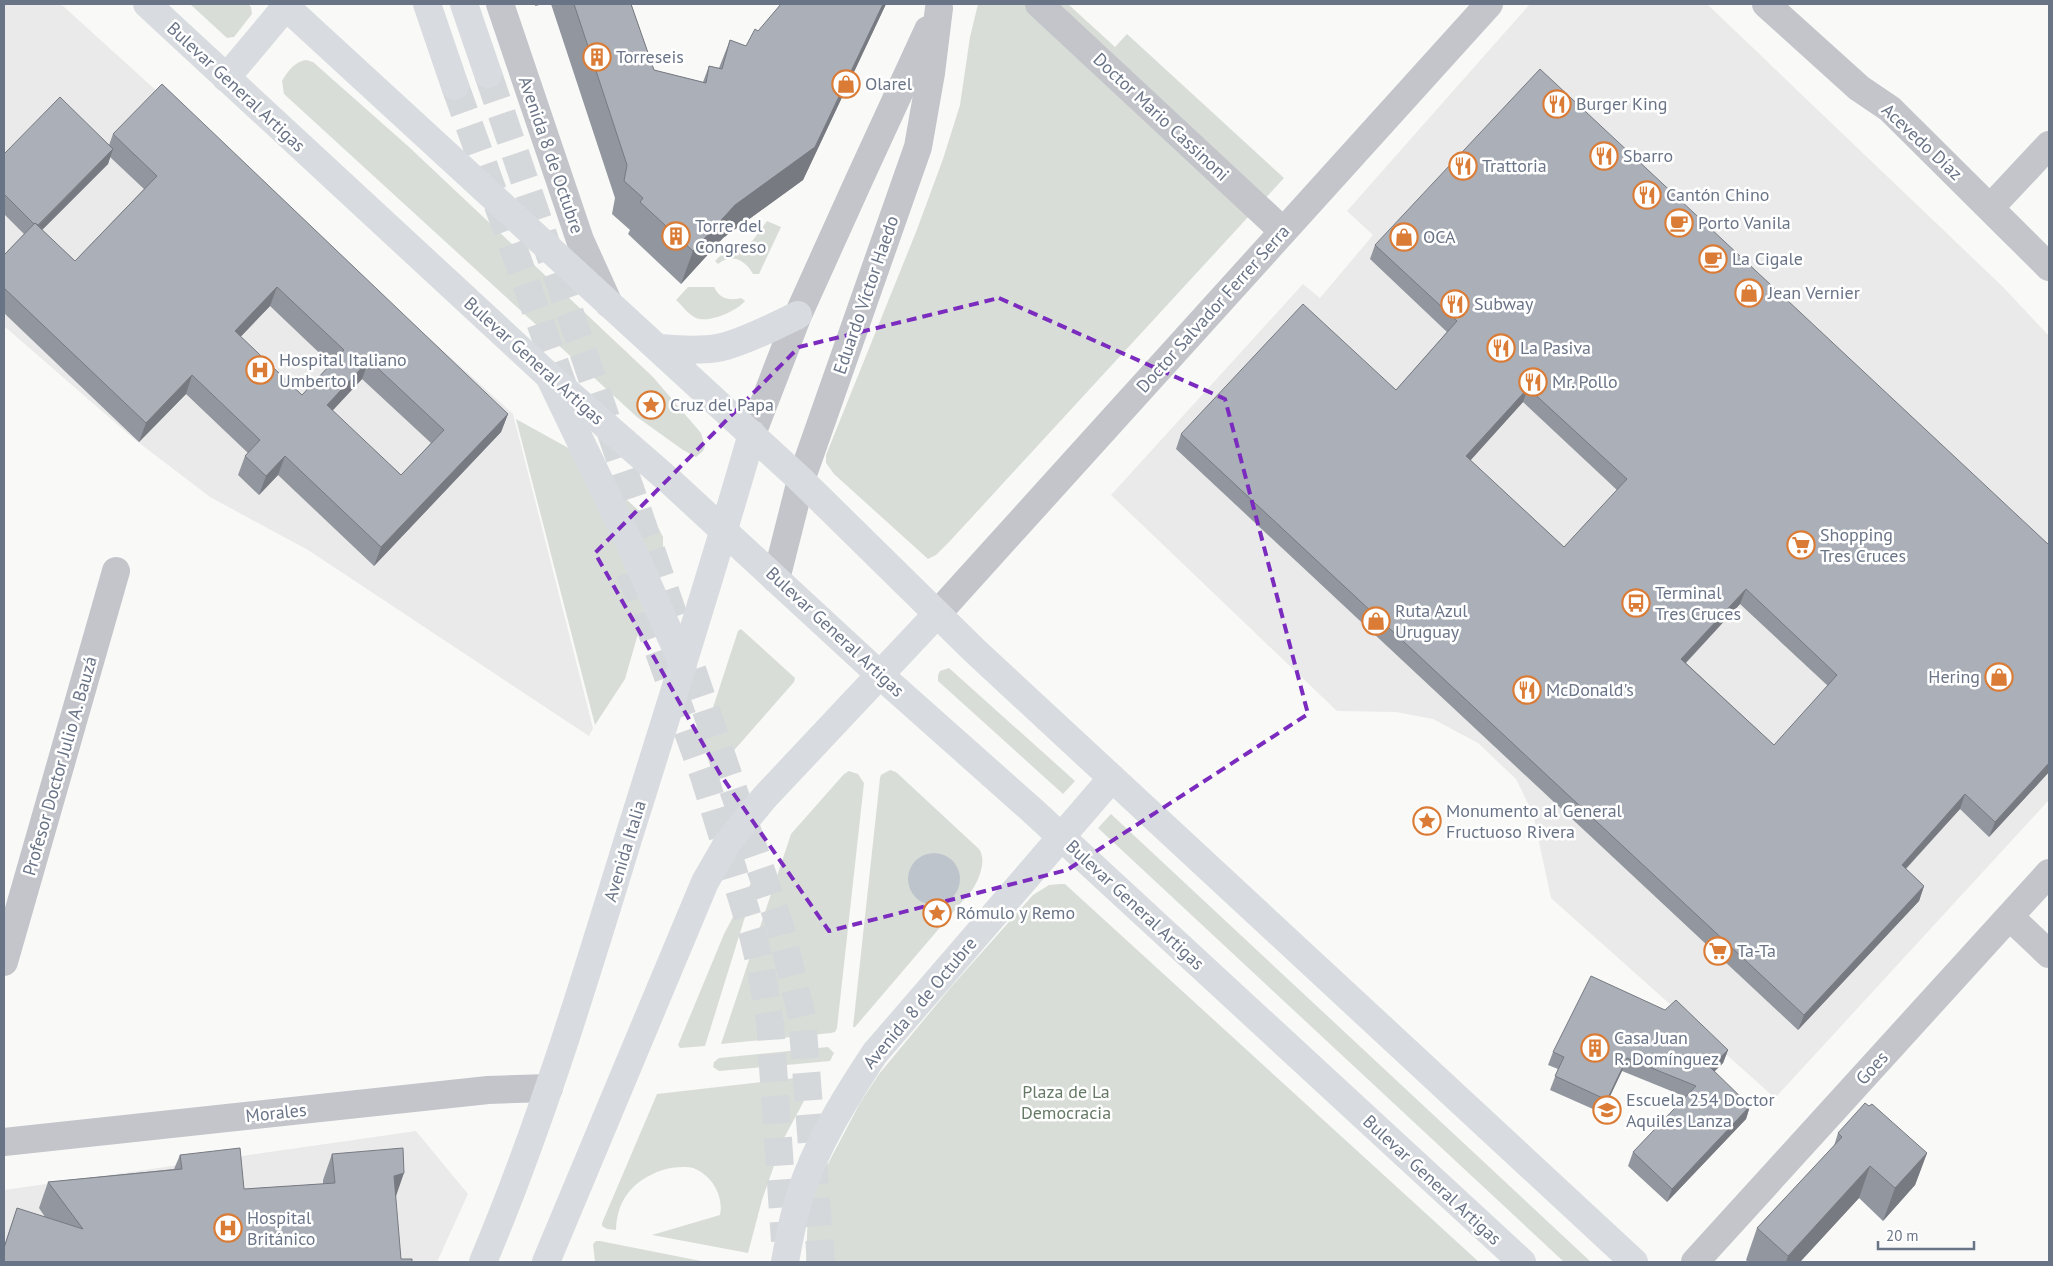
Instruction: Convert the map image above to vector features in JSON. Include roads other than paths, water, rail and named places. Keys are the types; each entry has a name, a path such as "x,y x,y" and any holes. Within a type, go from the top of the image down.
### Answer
{"main road":[{"name":"Bulevar General Artigas","path":"147,4 549,376 724,530 880,675 1060,836 1522,1262"},
{"path":"427,4 455,86"},
{"path":"464,4 488,74"},
{"path":"226,78 286,5 608,304 659,348 752,434 936,614 1634,1262"},
{"path":"659,348 696,350 724,346 754,336 798,315"},
{"path":"549,376 630,544 683,664"},
{"name":"Avenida Italia","path":"483,1262 511,1196 582,988 683,664 752,434"},
{"path":"546,1262 706,882 728,842 764,798 936,614"},
{"name":"Avenida 8 de Octubre","path":"785,1262 800,1195 815,1158 853,1087 875,1054 1060,836 1112,778"}],"street":[{"name":"Avenida 8 de Octubre","path":"500,4 580,240 608,304"},
{"name":"Doctor Mario Cassinoni","path":"1039,4 1283,231"},
{"name":"Doctor Salvador Ferrer Serra","path":"936,614 1489,4"},
{"name":"Acevedo Díaz","path":"1766,4 1859,88 1890,109 2049,267"},
{"name":"Eduardo Víctor Haedo","path":"752,434 798,315 858,180 940,6"},
{"name":"Eduardo Víctor Haedo","path":"776,579 801,480 918,147 940,6"},
{"path":"1990,208 2049,145"},
{"name":"Profesor Doctor Julio A. Bauzá","path":"4,962 116,571"},
{"name":"Goes","path":"1695,1262 2049,873"},
{"path":"2010,917 2049,954"},
{"name":"Morales","path":"4,1142 488,1090 549,1088"}],"tunnel":[{"path":"488,74 780,926 802,1017 821,1262"},
{"path":"455,86 567,397"},
{"path":"630,572 704,776 752,931 761,969 770,1023 785,1241"}],"place":[{"name":"Torreseis","path":"597,57"},
{"name":"Olarel","path":"846,84"},
{"name":"Burger King","path":"1557,104"},
{"name":"Sbarro","path":"1604,156"},
{"name":"Trattoria","path":"1463,166"},
{"name":"Cantón Chino","path":"1647,195"},
{"name":"Porto Vanila","path":"1679,223"},
{"name":"Torre del Congreso","path":"676,236"},
{"name":"OCA","path":"1404,237"},
{"name":"La Cigale","path":"1713,259"},
{"name":"Jean Vernier","path":"1749,293"},
{"name":"Subway","path":"1455,304"},
{"name":"La Pasiva","path":"1501,348"},
{"name":"Hospital Italiano Umberto I","path":"260,370"},
{"name":"Mr. Pollo","path":"1533,382"},
{"name":"Cruz del Papa","path":"651,405"},
{"name":"Shopping Tres Cruces","path":"1801,545"},
{"name":"Terminal Tres Cruces","path":"1636,603"},
{"name":"Ruta Azul Uruguay","path":"1376,621"},
{"name":"Hering","path":"1999,677"},
{"name":"McDonald's","path":"1527,690"},
{"name":"Monumento al General Fructuoso Rivera","path":"1427,821"},
{"name":"Rómulo y Remo","path":"937,913"},
{"name":"Ta-Ta","path":"1718,951"},
{"name":"Casa Juan R. Domínguez","path":"1595,1048"},
{"name":"Escuela 254 Doctor Aquiles Lanza","path":"1607,1110"},
{"name":"Hospital Británico","path":"228,1228"}],"park label":[{"name":"Plaza de La Democracia","path":"1066,1102"}]}
